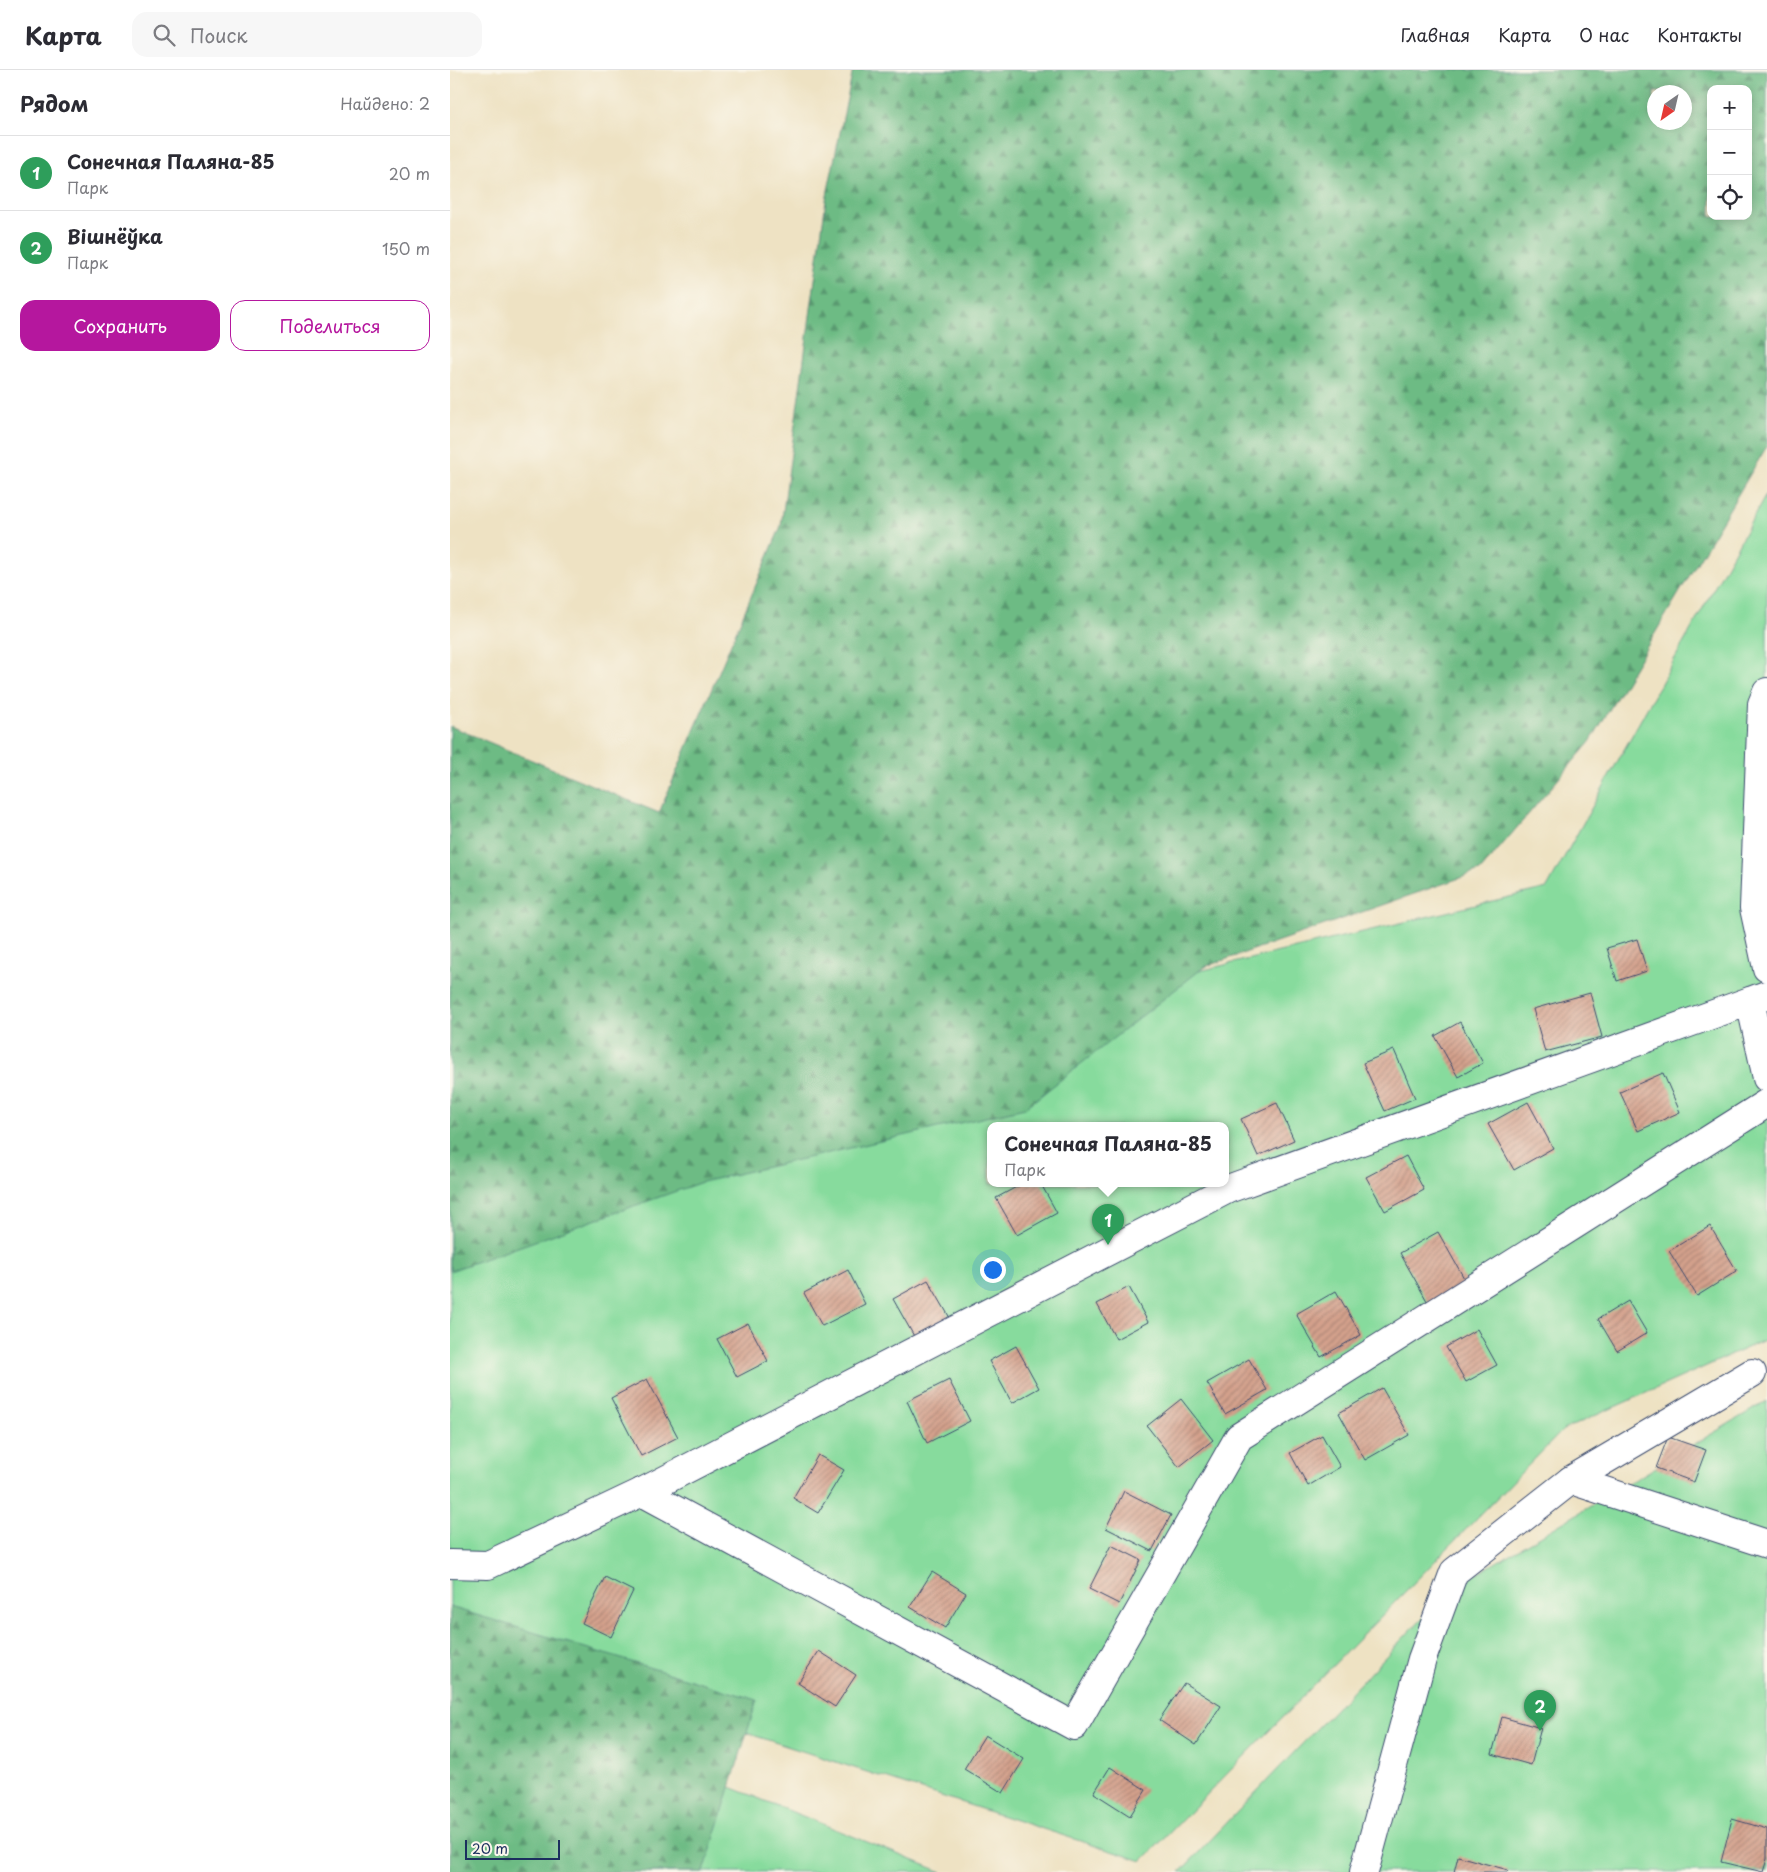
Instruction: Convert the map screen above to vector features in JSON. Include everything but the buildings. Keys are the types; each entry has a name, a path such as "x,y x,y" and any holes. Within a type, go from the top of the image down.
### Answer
{"street":[{"path":"1767,692 1762,704 1754,908 1767,968"},
{"path":"450,1564 488,1565 642,1492 1228,1189 1758,998 1767,1078"},
{"path":"642,1492 1074,1726 1240,1437 1767,1103"},
{"path":"1364,1872 1422,1659 1454,1572 1571,1480 1752,1373"},
{"path":"1571,1480 1767,1544"}],"green space":[{"path":"853,70 1767,70 1767,446 1590,742 1480,871 1204,967 1025,1108 702,1182 450,1271 450,726 659,813 781,526 826,200"},
{"path":"1767,493 1767,1339 1563,1430 1142,1861 669,1708 450,1654 450,1150 1547,888"},
{"path":"1767,1401 1767,1872 1180,1872 1448,1591"},
{"path":"450,1607 757,1700 704,1872 450,1872"},
{"path":"678,1766 942,1872 646,1872"}],"place":[{"name":"Сонечная Паляна-85","path":"1108,1245"},
{"name":"Вішнёўка","path":"1540,1731"}]}
